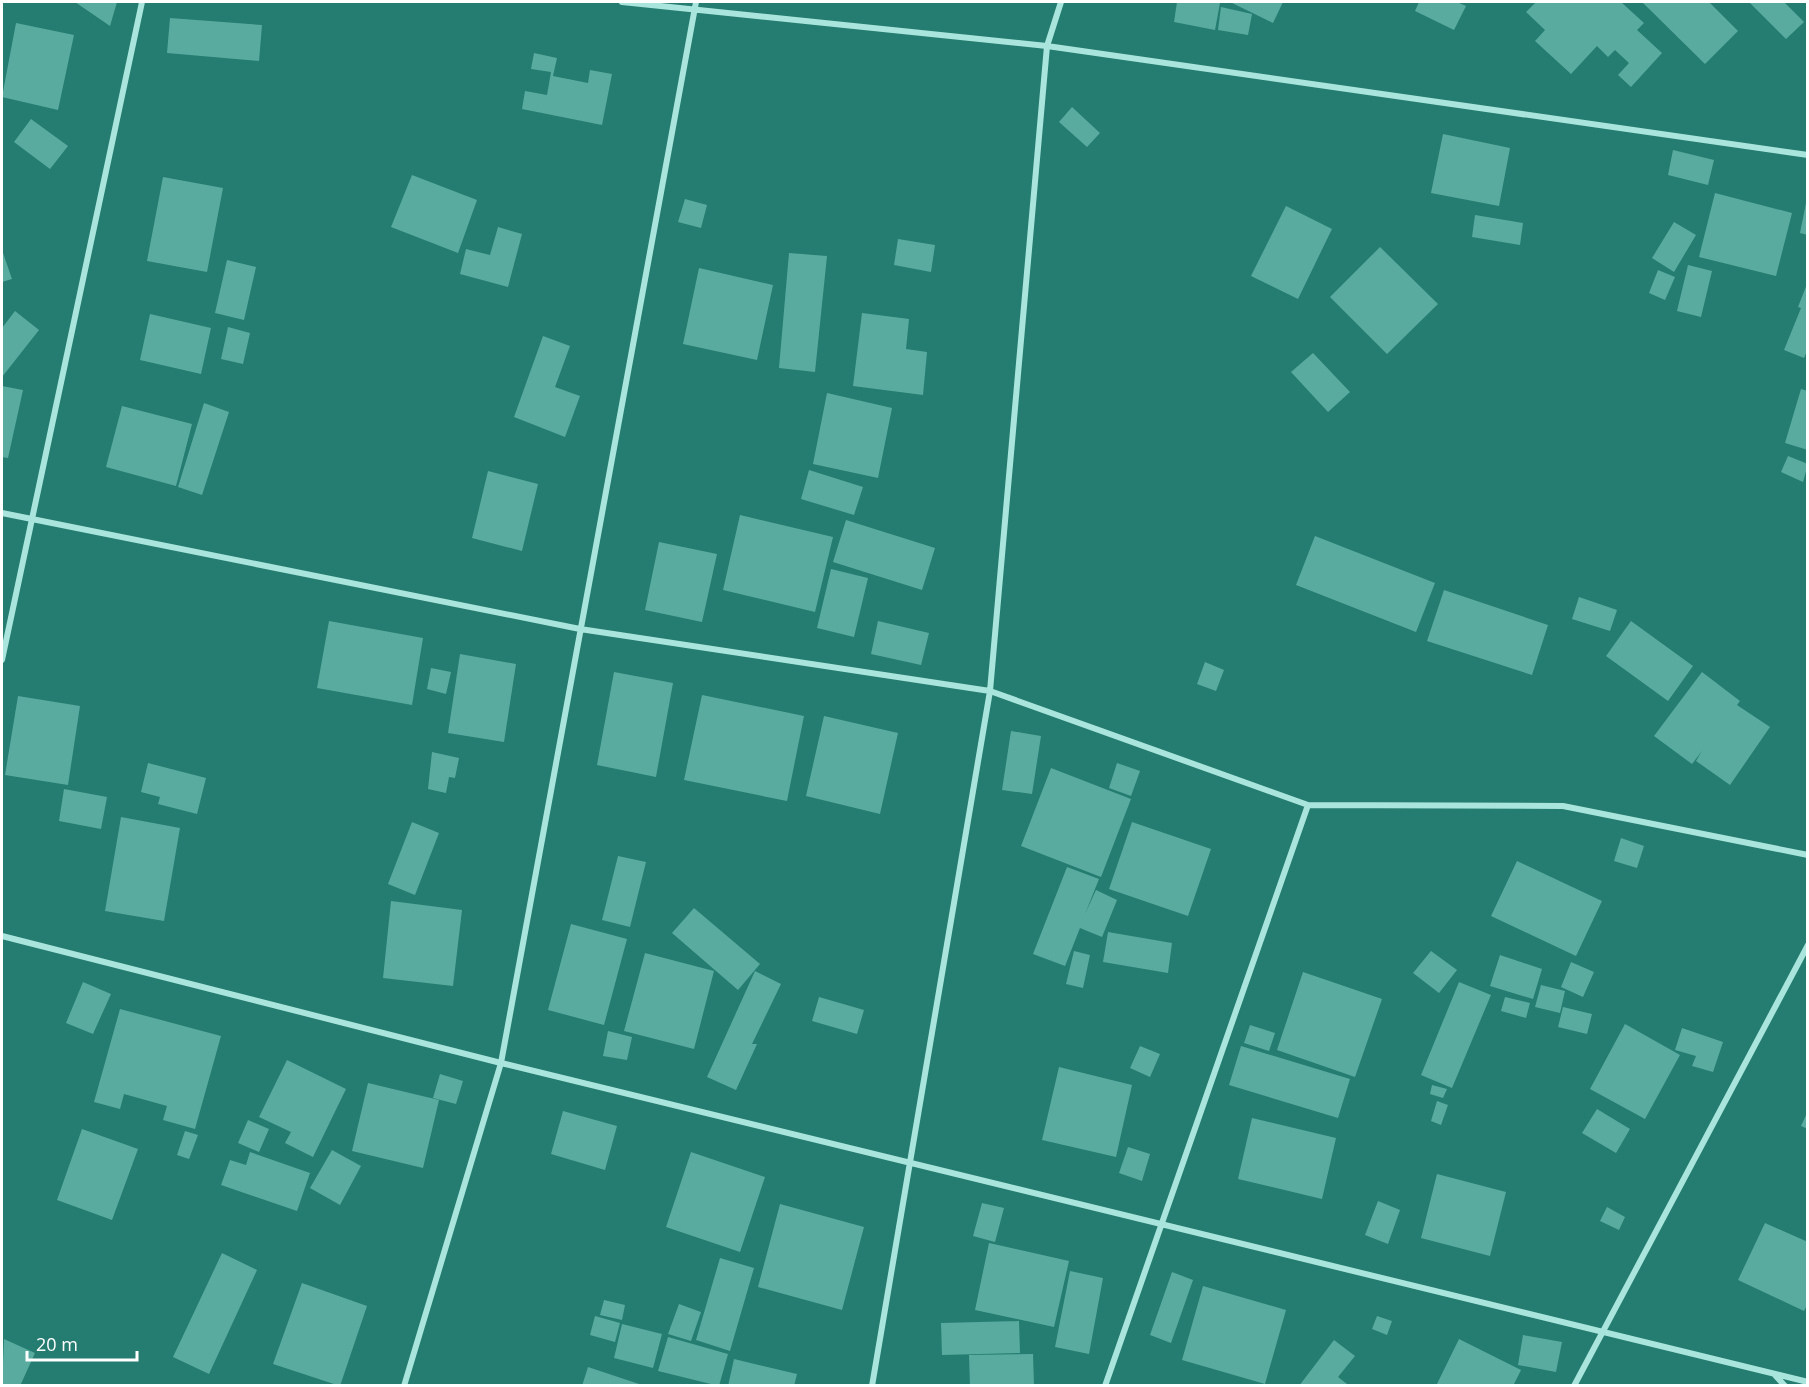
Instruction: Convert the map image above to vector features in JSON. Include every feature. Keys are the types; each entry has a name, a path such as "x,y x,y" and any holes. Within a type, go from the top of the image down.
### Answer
{"street":[{"path":"2,660 142,2"},
{"path":"622,2 1047,46 1808,155"},
{"path":"404,1386 501,1063 696,2"},
{"path":"872,1386 990,691 1047,46 1061,2"},
{"path":"2,513 580,629 990,691 1308,805 1563,806 1808,855"},
{"path":"1105,1386 1308,805"},
{"path":"2,936 501,1063 1808,1382"},
{"path":"1574,1386 1808,945"},
{"path":"1774,1374 1785,1386"}],"building":[{"path":"75,2 117,2 110,26"},
{"path":"1177,2 1220,3 1215,30 1174,22"},
{"path":"1230,2 1283,2 1273,23"},
{"path":"1419,2 1457,2 1466,6 1454,30 1415,11"},
{"path":"1536,2 1621,2 1644,23 1637,30 1662,53 1631,87 1618,75 1629,63 1615,50 1608,57 1597,46 1571,74 1535,41 1545,30 1526,12"},
{"path":"1642,2 1709,2 1738,31 1705,64"},
{"path":"1749,2 1784,2 1804,22 1786,39"},
{"path":"1221,7 1252,14 1248,35 1218,30"},
{"path":"170,18 262,25 259,61 167,53"},
{"path":"16,23 74,35 58,110 2,97"},
{"path":"534,53 557,58 553,76 588,83 590,70 612,74 602,125 522,109 525,91 547,95 551,72 531,69"},
{"path":"1072,107 1100,133 1087,147 1059,122"},
{"path":"31,119 68,146 50,169 14,142"},
{"path":"1443,134 1510,148 1499,206 1431,193"},
{"path":"1673,150 1714,160 1708,185 1668,175"},
{"path":"412,175 477,200 458,253 391,227"},
{"path":"163,177 223,188 207,272 147,261"},
{"path":"1715,193 1792,213 1776,276 1699,257"},
{"path":"685,199 707,205 701,228 678,222"},
{"path":"1806,203 1808,204 1808,235 1800,233"},
{"path":"1286,206 1332,229 1298,299 1251,276"},
{"path":"1475,215 1523,223 1520,245 1472,237"},
{"path":"1674,222 1696,235 1674,272 1652,258"},
{"path":"498,227 522,234 508,287 460,274 466,249 490,255"},
{"path":"898,239 935,245 931,272 894,265"},
{"path":"1380,247 1438,304 1387,354 1330,297"},
{"path":"2,250 12,279 2,282"},
{"path":"789,253 827,256 815,372 779,368"},
{"path":"227,260 256,267 244,320 215,313"},
{"path":"1688,265 1712,271 1701,317 1677,311"},
{"path":"699,268 773,285 757,360 683,344"},
{"path":"1658,270 1675,277 1665,300 1649,293"},
{"path":"1807,284 1808,349 1804,358 1784,350 1801,308 1798,307"},
{"path":"15,311 39,330 2,377 2,328"},
{"path":"862,313 909,319 906,349 927,352 923,395 853,386"},
{"path":"150,314 211,328 201,374 140,360"},
{"path":"228,327 250,333 243,364 221,359"},
{"path":"543,336 570,346 555,387 580,396 565,437 514,417"},
{"path":"1313,353 1350,392 1328,412 1291,372"},
{"path":"2,386 23,390 8,458 2,457"},
{"path":"1801,389 1808,391 1808,450 1785,443"},
{"path":"827,393 892,408 878,478 813,464"},
{"path":"204,403 229,412 202,495 178,487"},
{"path":"122,406 192,424 176,486 106,467"},
{"path":"1788,456 1808,464 1803,482 1781,472"},
{"path":"809,470 863,487 854,515 801,499"},
{"path":"488,471 538,484 522,551 472,538"},
{"path":"740,515 833,537 815,612 723,590"},
{"path":"846,520 935,548 922,590 833,562"},
{"path":"1315,536 1435,583 1416,632 1296,585"},
{"path":"659,542 717,554 702,622 645,610"},
{"path":"831,569 868,578 854,637 817,628"},
{"path":"1444,590 1548,625 1532,675 1427,641"},
{"path":"1579,597 1617,610 1610,631 1572,619"},
{"path":"329,621 423,638 412,705 317,688"},
{"path":"878,621 929,633 921,665 871,654"},
{"path":"1631,621 1693,666 1668,701 1606,656"},
{"path":"460,654 516,664 504,742 448,733"},
{"path":"1205,662 1224,670 1216,691 1197,684"},
{"path":"431,668 451,672 446,694 427,689"},
{"path":"614,672 673,683 656,777 597,765"},
{"path":"1702,672 1740,701 1737,705 1770,727 1730,785 1696,761 1702,751 1692,764 1654,736"},
{"path":"702,695 804,716 787,801 684,780"},
{"path":"18,696 80,706 68,785 5,775"},
{"path":"824,716 898,733 880,814 806,796"},
{"path":"1011,731 1041,736 1032,794 1002,790"},
{"path":"432,752 459,758 455,778 449,777 446,793 428,789"},
{"path":"148,763 206,778 197,814 158,804 160,797 141,792"},
{"path":"1117,763 1140,771 1131,796 1109,788"},
{"path":"1051,768 1131,799 1101,877 1021,846"},
{"path":"64,789 107,797 101,829 59,821"},
{"path":"121,817 180,828 164,921 105,911"},
{"path":"412,822 439,833 415,895 388,884"},
{"path":"1132,822 1211,849 1188,916 1109,889"},
{"path":"1621,838 1644,846 1637,868 1614,861"},
{"path":"618,856 646,862 630,927 602,920"},
{"path":"1517,861 1602,901 1576,956 1491,916"},
{"path":"1067,867 1099,879 1085,914 1096,890 1117,900 1102,937 1080,928 1065,966 1033,954"},
{"path":"391,901 462,910 453,986 383,978"},
{"path":"694,908 760,964 738,990 672,933"},
{"path":"571,924 627,939 604,1025 548,1010"},
{"path":"1108,932 1172,943 1168,973 1103,962"},
{"path":"1074,951 1090,955 1083,988 1066,984"},
{"path":"1431,951 1457,970 1439,993 1413,973"},
{"path":"645,953 714,971 694,1049 624,1031"},
{"path":"1500,955 1542,969 1533,999 1490,986"},
{"path":"1571,962 1594,972 1583,997 1561,987"},
{"path":"755,971 781,984 752,1044 757,1044 736,1090 707,1077"},
{"path":"1303,972 1382,999 1355,1077 1277,1050"},
{"path":"83,982 111,994 93,1034 66,1023"},
{"path":"1459,982 1491,995 1452,1088 1421,1075"},
{"path":"1541,985 1565,991 1560,1013 1535,1007"},
{"path":"819,997 864,1010 857,1034 812,1021"},
{"path":"1505,997 1530,1003 1526,1018 1501,1011"},
{"path":"1563,1007 1592,1014 1587,1034 1558,1027"},
{"path":"120,1009 221,1036 195,1129 163,1120 167,1106 124,1094 120,1109 94,1102"},
{"path":"1625,1024 1680,1055 1645,1119 1590,1089"},
{"path":"1250,1025 1275,1033 1269,1051 1244,1043"},
{"path":"1682,1028 1723,1042 1713,1072 1692,1066 1696,1056 1675,1050"},
{"path":"608,1031 632,1037 627,1060 603,1056"},
{"path":"1140,1046 1160,1054 1150,1077 1130,1068"},
{"path":"1241,1046 1350,1079 1338,1118 1229,1085"},
{"path":"287,1060 346,1089 313,1157 285,1143 291,1132 259,1117"},
{"path":"1059,1067 1132,1085 1116,1157 1042,1140"},
{"path":"440,1074 463,1081 456,1104 433,1098"},
{"path":"368,1083 439,1100 423,1168 352,1151"},
{"path":"1432,1085 1447,1089 1443,1098 1430,1094"},
{"path":"1437,1101 1448,1105 1441,1125 1431,1121"},
{"path":"1597,1109 1630,1129 1616,1153 1582,1133"},
{"path":"563,1111 617,1126 605,1170 551,1154"},
{"path":"1808,1111 1808,1129 1801,1126"},
{"path":"1252,1118 1336,1138 1322,1199 1238,1179"},
{"path":"248,1120 269,1129 259,1152 238,1143"},
{"path":"82,1129 138,1149 112,1220 57,1200"},
{"path":"185,1131 198,1135 189,1159 177,1155"},
{"path":"1128,1147 1150,1154 1142,1181 1119,1173"},
{"path":"332,1150 361,1166 340,1205 310,1188"},
{"path":"250,1152 310,1173 297,1211 221,1185 230,1160 246,1165"},
{"path":"691,1152 765,1177 740,1252 666,1227"},
{"path":"1437,1174 1506,1192 1490,1256 1421,1238"},
{"path":"1378,1201 1400,1210 1388,1244 1365,1235"},
{"path":"982,1203 1004,1208 995,1242 973,1236"},
{"path":"780,1204 864,1227 842,1310 758,1287"},
{"path":"1607,1207 1625,1217 1619,1230 1600,1221"},
{"path":"1765,1223 1808,1242 1808,1303 1804,1311 1738,1280"},
{"path":"989,1243 1069,1261 1054,1327 975,1310"},
{"path":"222,1253 257,1270 209,1374 173,1357"},
{"path":"720,1258 754,1268 730,1351 696,1340"},
{"path":"1070,1271 1103,1278 1089,1354 1055,1347"},
{"path":"1172,1272 1193,1280 1171,1343 1150,1335"},
{"path":"302,1283 367,1306 340,1386 273,1364"},
{"path":"1203,1286 1286,1310 1265,1384 1182,1360"},
{"path":"604,1300 625,1305 622,1320 600,1315"},
{"path":"679,1304 701,1312 691,1341 668,1334"},
{"path":"595,1316 620,1323 615,1342 590,1335"},
{"path":"1377,1316 1392,1321 1387,1335 1372,1329"},
{"path":"1019,1321 1020,1353 942,1355 941,1323"},
{"path":"622,1324 662,1334 653,1368 614,1358"},
{"path":"1523,1335 1562,1342 1556,1372 1518,1365"},
{"path":"668,1337 728,1354 719,1386 658,1371"},
{"path":"4,1339 35,1353 20,1386 2,1386"},
{"path":"1459,1339 1521,1370 1513,1386 1436,1386"},
{"path":"1334,1340 1355,1356 1338,1377 1347,1384 1299,1386"},
{"path":"1033,1354 1034,1386 970,1386 969,1355"},
{"path":"734,1359 797,1374 794,1386 728,1386"},
{"path":"588,1367 642,1385 582,1386"}]}
